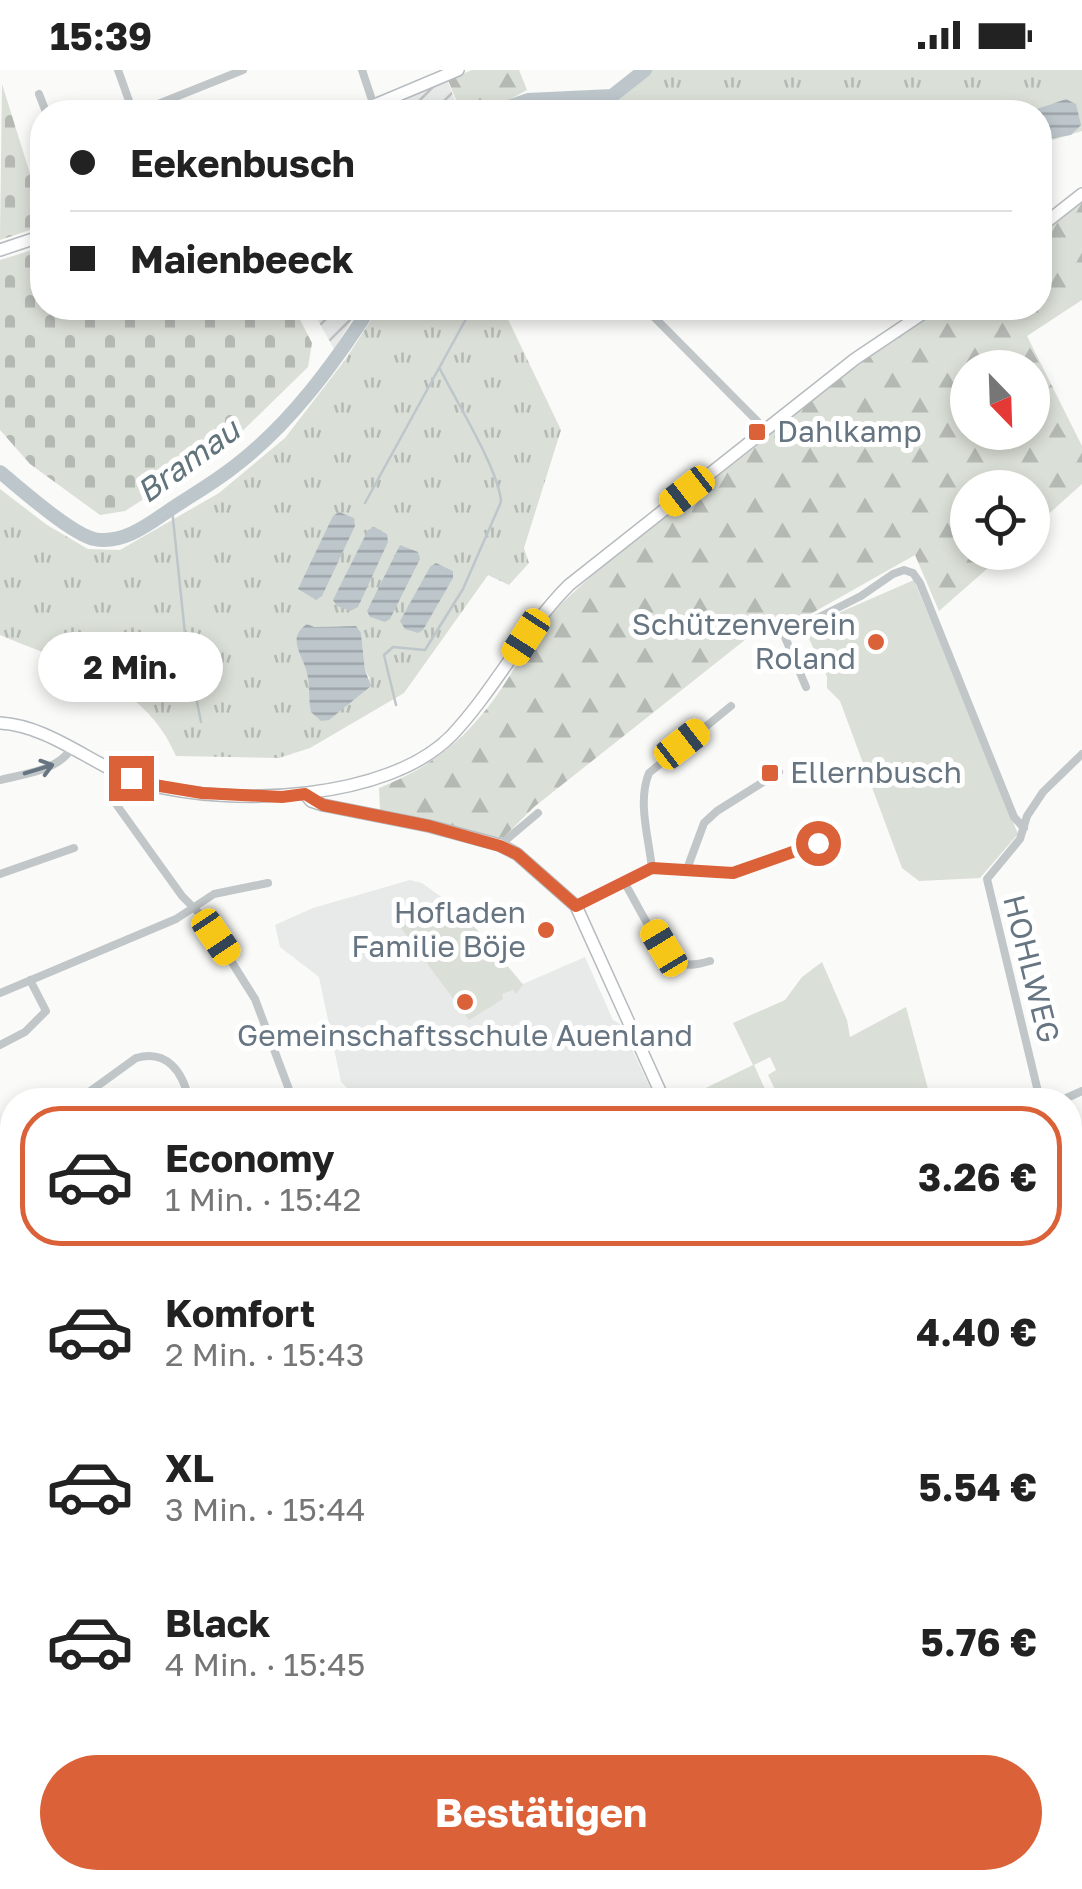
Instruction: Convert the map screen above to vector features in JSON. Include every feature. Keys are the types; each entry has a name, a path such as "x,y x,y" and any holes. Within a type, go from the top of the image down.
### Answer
{"street":[{"path":"118,70 131,100"},
{"path":"167,100 244,70"},
{"path":"362,70 372,100"},
{"path":"388,100 458,70"},
{"path":"39,94 41,100"},
{"path":"1052,218 1082,194"},
{"path":"0,250 30,240"},
{"path":"657,320 766,430"},
{"path":"0,723 24,727 148,784 202,793 269,797 305,794 410,766 448,738 489,693 545,609 568,585 912,320"},
{"path":"806,687 784,634 860,596 894,574 904,570 913,573 1014,817 1024,828"},
{"path":"652,868 643,787 649,773 731,706"},
{"path":"0,780 55,764 64,760 71,749"},
{"name":"HOHLWEG","path":"1037,1088 986,879 1020,838 1035,804 1082,754"},
{"path":"108,766 116,804 195,908 258,1005 288,1088"},
{"path":"686,868 704,824 717,811 779,772"},
{"path":"113,794 123,780 131,778"},
{"path":"305,794 323,805 429,826 517,854 576,906 659,1088"},
{"path":"500,846 538,813"},
{"path":"576,906 652,868 733,873 818,843"},
{"path":"0,874 74,848"},
{"path":"624,882 664,948 677,961 688,965 710,961"},
{"path":"0,993 176,919 214,894 268,884"},
{"path":"0,1046 25,1032 46,1012 30,980"},
{"path":"95,1088 136,1058 148,1055 159,1056 177,1070 184,1088"}],"shaded area":[{"path":"447,79 455,100 399,100"},
{"path":"1066,99 1076,104 1081,125 1071,135 1052,138 1052,104"},
{"path":"318,320 352,320 334,349"},
{"path":"339,512 354,518 355,526 322,596 316,600 298,589 333,516"},
{"path":"374,527 387,534 388,542 358,607 350,611 333,600 368,530"},
{"path":"400,545 418,552 420,559 385,622 370,617 367,611"},
{"path":"436,563 453,571 453,578 423,630 418,633 405,629 400,621"},
{"path":"307,624 356,626 361,633 371,686 329,720 321,721 311,712 308,678 297,642 300,630"},
{"name":"Gemeinschaftsschule Auenland","path":"410,880 422,883 462,912 523,984 585,957 613,1020 620,1024 650,1088 347,1088 341,1082 319,977 280,947 275,925 313,908"}],"green space":[{"path":"472,70 519,70 527,90 508,100 456,100 448,80"},
{"path":"648,70 1082,70 1082,131 1052,140 1052,123 1066,99 1052,104 1052,100 600,100"},
{"path":"2,84 30,174 30,230 0,240"},
{"path":"1082,202 1082,300 1052,320 1052,226"},
{"path":"30,251 30,320 300,320 312,343 308,367 228,445 125,511 100,515 30,464 0,430 0,260"},
{"path":"371,320 508,320 561,430 524,548 529,563 509,585 488,575 404,693 310,748 279,758 176,756 145,710 125,693 77,667 0,635 0,489 47,525 88,549 120,550 219,493 285,438","holes":["341,626 361,633 365,670 370,679 309,703 313,627"]},
{"path":"922,320 1051,320 1027,336 1034,350 950,350 950,450 1050,450 1050,382 1082,446 1082,484 1050,513 1050,470 950,470 950,570 986,570 939,611 915,555 791,625 755,632 534,807 499,842 430,819 380,811 379,788 445,751 472,726 563,602 644,531"},
{"path":"914,580 1018,834 980,878 919,881 902,868 840,701 827,688 827,677 804,628"},
{"path":"441,899 462,912 523,985 516,994 513,990 502,994 503,999 469,1020 401,928"},
{"path":"822,962 847,1020 850,1037 906,1007 928,1088 774,1088 768,1075 776,1070 770,1057 754,1065 765,1088 706,1088 753,1065 733,1023 785,1000 802,977"}],"waterway":[{"name":"Bramau","path":"528,100 612,96 645,70"},
{"name":"Bramau","path":"0,472 84,535 105,540 135,532 227,472 274,432 326,372 362,320"},
{"path":"365,503 465,320"},
{"path":"396,705 384,655 393,647 425,650 463,589 501,502 485,455 440,369"},
{"path":"172,509 187,653 201,722"}],"place":[{"name":"Dahlkamp","path":"757,432"},
{"name":"Schützenverein Roland","path":"876,642"},
{"name":"Ellernbusch","path":"770,773"},
{"name":"Hofladen Familie Böje","path":"546,930"},
{"name":"Gemeinschaftsschule Auenland","path":"465,1002"}],"route":[{"path":"131,778 202,793 282,797 305,794 323,805 429,826 500,846 517,854 576,906 652,868 733,873 818,843"}]}
